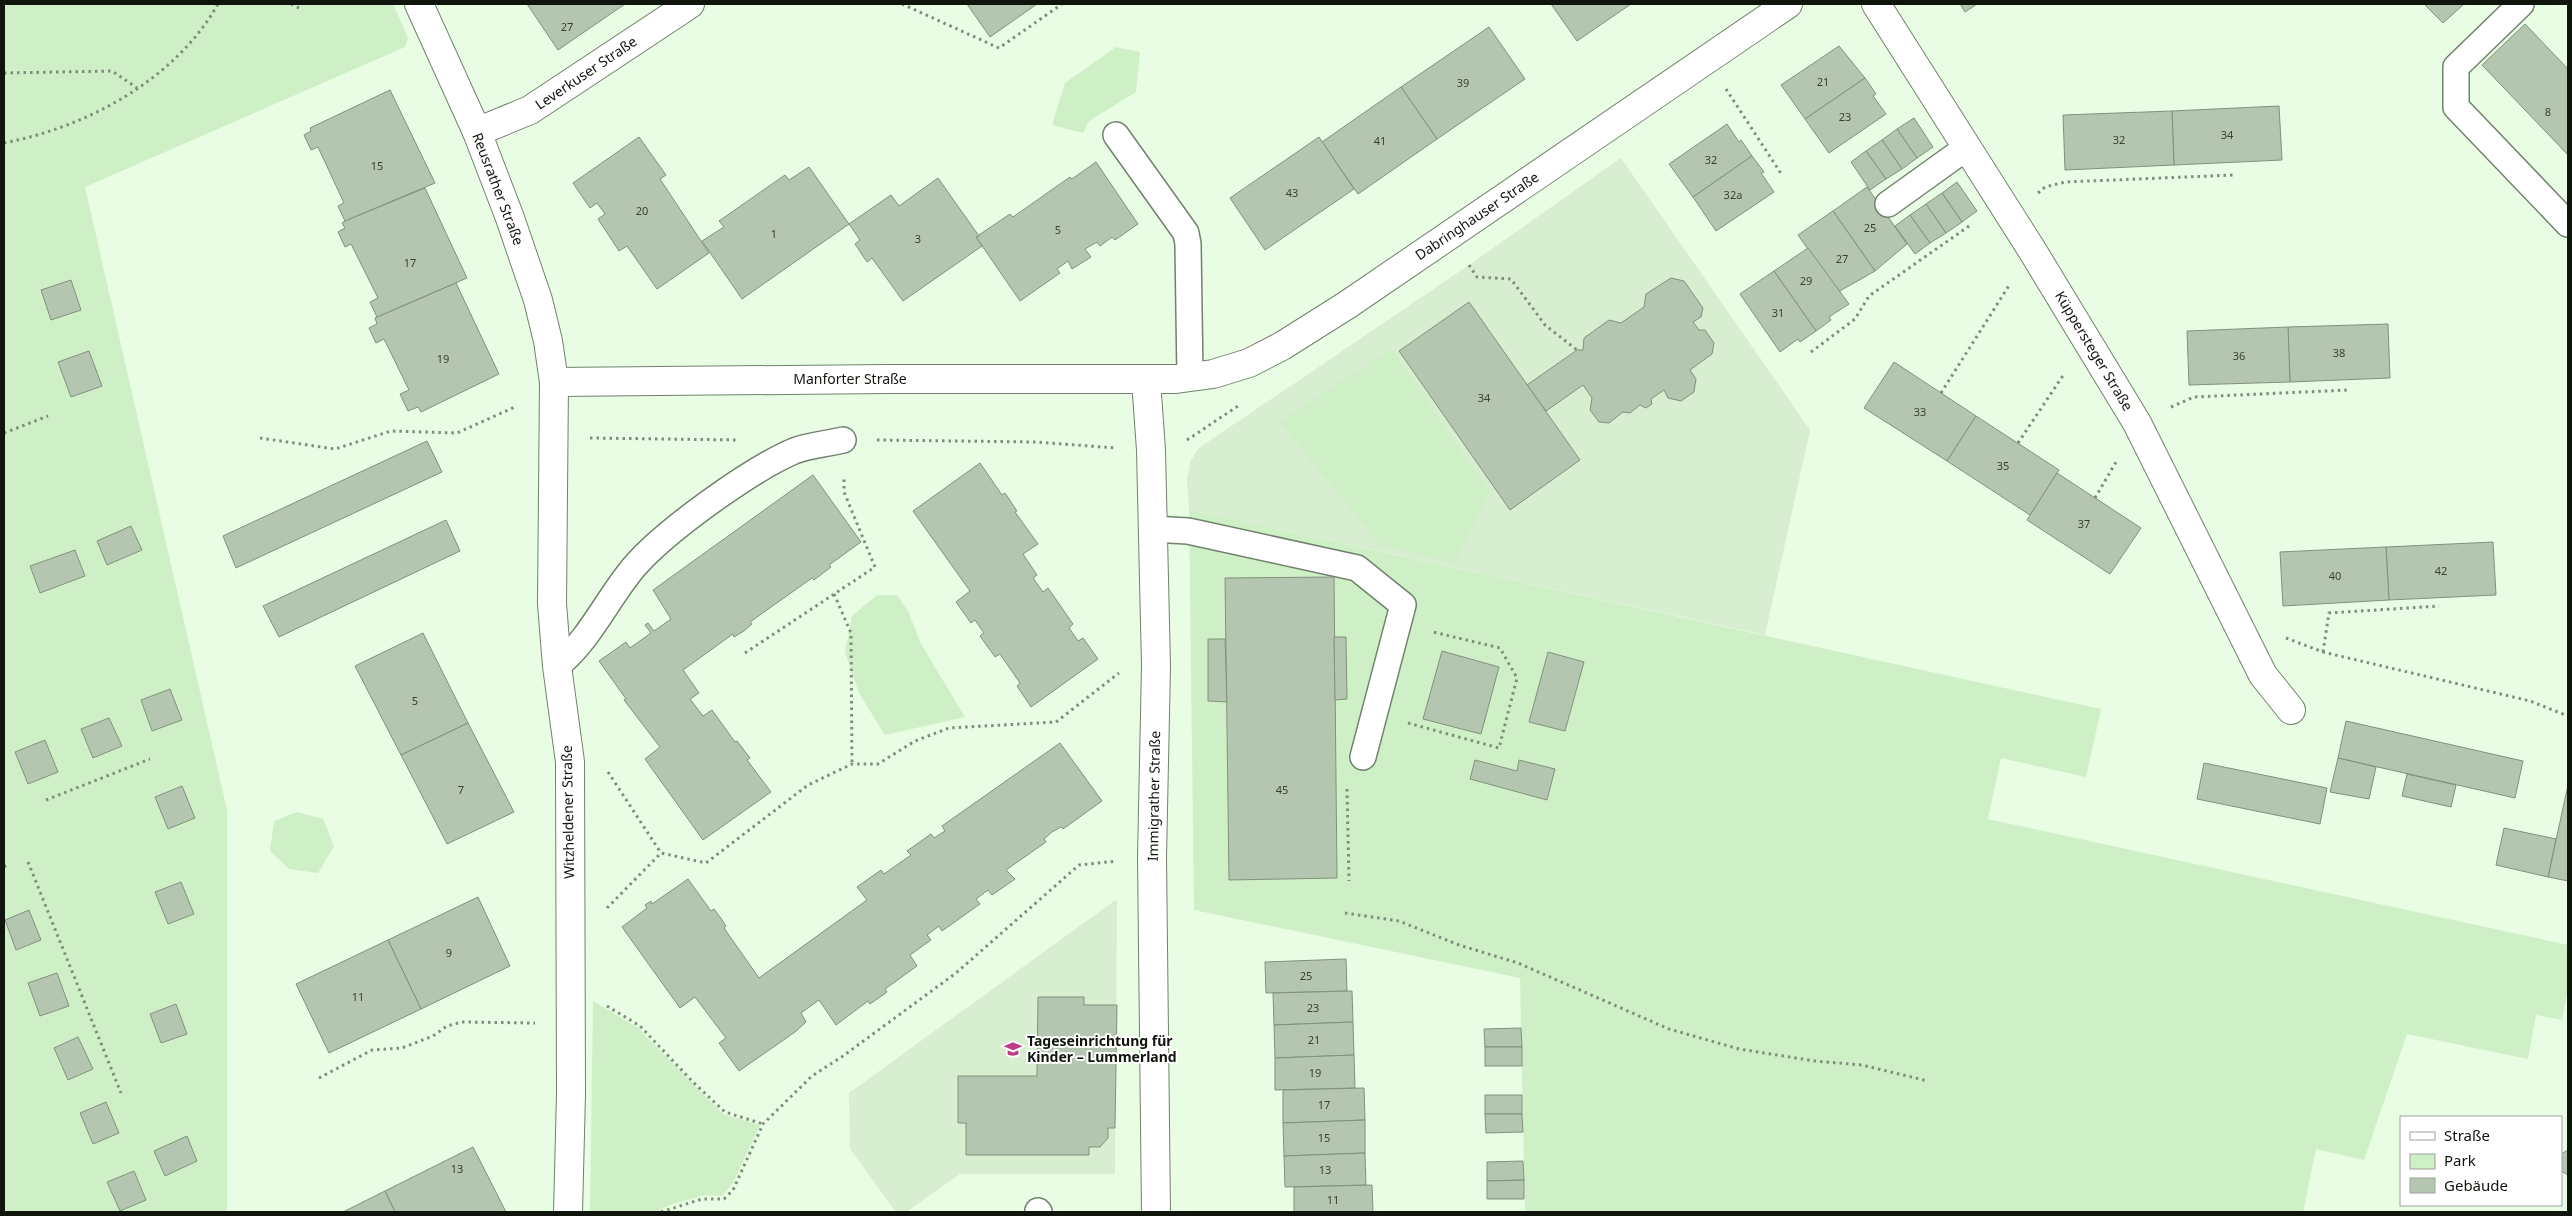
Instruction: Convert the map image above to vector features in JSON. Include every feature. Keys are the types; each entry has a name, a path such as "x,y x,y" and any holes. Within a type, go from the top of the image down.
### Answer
{"street":[{"name":"Reusrather Straße","path":"419,4 477,132 538,300 548,341 554,392"},
{"name":"Leverkuser Straße","path":"477,132 530,110 690,4"},
{"name":"Dabringhauser Straße","path":"1146,380 1214,374 1250,363 1282,346 1347,305 1452,231 1788,4"},
{"name":"Küppersteger Straße","path":"1876,4 2001,204 2032,250 2137,423 2263,675 2291,710"},
{"name":"Manforter Straße","path":"554,392 887,378 1146,380"},
{"name":"Immigrather Straße","path":"1146,380 1152,450 1156,666 1152,857 1156,1212"},
{"name":"Witzheldener Straße","path":"554,392 552,604 557,666 570,762 568,1212"}],"lane":[{"path":"2522,4 2456,67 2456,108 2568,224"},
{"path":"1116,135 1186,234 1188,244 1190,377"},
{"path":"1888,204 1966,148"},
{"path":"557,666 572,654 634,566 675,530 725,493 795,451 842,440"},
{"path":"1152,529 1188,531 1357,568 1403,605 1363,756"}],"path":[{"path":"4,143 40,136 65,126 118,100 156,76 184,49 218,4"},
{"path":"291,4 299,8"},
{"path":"902,4 999,48 1062,4"},
{"path":"1706,59 1782,175"},
{"path":"4,73 112,71 137,88"},
{"path":"2045,187 2065,182 2234,175"},
{"path":"1811,352 1855,319 1869,296 2001,204"},
{"path":"1452,231 1469,265 1478,277 1511,279 1545,325 1577,350"},
{"path":"1941,393 2032,250"},
{"path":"2018,443 2086,340"},
{"path":"2175,405 2194,397 2348,390"},
{"path":"260,438 335,449 391,431 457,433 528,401 554,392"},
{"path":"745,653 875,567 844,492 842,440 1036,442 1152,450 1179,446 1241,404"},
{"path":"4,433 48,416"},
{"path":"554,438 743,440"},
{"path":"834,594 851,633 852,764"},
{"path":"2323,652 2329,613 2439,606"},
{"path":"1374,714 1499,748 1517,678 1500,648 1398,623"},
{"path":"2246,642 2289,638 2303,646 2323,652 2530,701 2568,716"},
{"path":"570,762 602,762 661,852 706,863 808,785 852,764 878,764 915,741 949,728 1056,722 1129,665 1156,666"},
{"path":"1349,880 1346,752 1363,756"},
{"path":"46,800 150,760"},
{"path":"570,921 596,919 661,852"},
{"path":"661,1212 702,1200 724,1199 733,1190 763,1124 812,1076 956,973 1079,865 1152,857"},
{"path":"28,862 121,1093"},
{"path":"1345,913 1399,921 1459,945 1518,963 1669,1029 1722,1044 1815,1061 1862,1065 1928,1081"},
{"path":"319,1078 372,1050 402,1048 433,1036 447,1026 462,1022 570,1010 595,998 640,1026 693,1082 725,1112 763,1124"}],"shaded area":[{"path":"1621,158 1810,430 1765,635 1189,510 1187,479 1190,462 1199,448 1469,265"},
{"name":"Tageseinrichtung für Kinder – Lummerland","path":"1117,899 1115,1174 960,1174 906,1212 896,1212 850,1149 849,1093"}],"green space":[{"path":"4,4 393,4 408,38 405,47 85,187 227,810 227,1212 4,1212"},
{"path":"1116,47 1140,52 1136,92 1089,121 1083,133 1052,125 1065,83"},
{"path":"1391,349 1490,492 1454,563 1380,545 1280,422"},
{"path":"1189,510 2101,709 2086,777 2001,758 1988,819 2568,945 2568,990 2562,1020 2536,1015 2528,1059 2407,1034 2364,1160 2316,1149 2303,1212 1525,1212 1520,978 1194,910"},
{"path":"877,595 897,595 908,611 921,644 965,717 885,735 859,693 845,652 852,616"},
{"path":"297,812 323,819 334,846 318,873 289,869 270,851 274,821"},
{"path":"593,1001 638,1028 723,1114 760,1125 733,1183 722,1196 705,1195 670,1205 656,1212 590,1212"}],"building":[{"path":"527,4 625,4 558,50"},
{"path":"967,4 1037,4 990,37"},
{"path":"1551,4 1631,4 1577,41"},
{"path":"1960,4 1977,4 1965,12"},
{"path":"2424,4 2464,4 2443,23"},
{"path":"2525,24 2568,69 2568,155 2482,65"},
{"path":"1489,27 1525,79 1437,139 1401,87"},
{"path":"1839,46 1865,78 1805,119 1781,85"},
{"path":"1865,78 1876,94 1873,96 1886,114 1829,153 1805,119"},
{"path":"1401,87 1437,139 1358,194 1322,142"},
{"path":"390,90 435,183 345,221 338,206 344,203 318,147 311,150 304,135 311,131 310,128"},
{"path":"2279,106 2282,160 2174,165 2172,111"},
{"path":"2172,111 2174,165 2065,170 2063,115"},
{"path":"1914,118 1933,147 1917,158 1897,129"},
{"path":"1727,124 1739,142 1741,140 1752,156 1693,197 1669,164"},
{"path":"1897,129 1917,158 1902,169 1882,140"},
{"path":"639,137 666,175 660,179 709,253 657,289 627,246 619,251 598,219 605,214 597,203 590,208 573,183"},
{"path":"1319,137 1354,189 1265,250 1230,198"},
{"path":"1882,140 1902,169 1886,179 1866,151"},
{"path":"1866,151 1886,179 1870,190 1851,162"},
{"path":"1752,156 1764,172 1761,173 1774,192 1716,231 1693,197"},
{"path":"1096,162 1138,224 1115,240 1112,237 1100,246 1097,242 1085,249 1091,257 1072,269 1068,261 1057,269 1060,273 1020,301 976,237 1010,214 1013,217 1070,177 1072,179"},
{"path":"809,167 849,224 742,299 702,241 724,227 719,221 785,175 789,180"},
{"path":"938,178 979,236 976,237 982,246 903,301 872,258 867,262 855,244 860,240 849,224 891,195 899,206"},
{"path":"1957,182 1977,211 1962,222 1942,193"},
{"path":"1867,187 1907,244 1875,271 1833,211"},
{"path":"425,188 467,278 377,317 370,302 378,298 351,244 345,247 338,232 345,228 342,223 345,221"},
{"path":"1942,193 1962,222 1946,233 1926,204"},
{"path":"1926,204 1946,233 1930,243 1910,215"},
{"path":"1833,211 1875,271 1838,292 1798,235"},
{"path":"1910,215 1930,243 1915,254 1895,226"},
{"path":"1808,248 1849,304 1829,317 1831,320 1816,331 1774,271"},
{"path":"1774,271 1816,331 1800,342 1798,339 1780,352 1740,294"},
{"path":"1671,278 1684,281 1703,308 1701,317 1693,322 1699,330 1705,330 1714,343 1712,354 1690,370 1696,379 1694,392 1681,401 1668,398 1664,390 1651,399 1652,404 1646,408 1640,405 1630,413 1623,412 1609,423 1599,422 1590,410 1592,398 1583,385 1546,411 1527,385 1577,350 1583,350 1584,338 1609,320 1621,323 1644,307 1646,294"},
{"path":"71,280 81,310 51,320 41,290"},
{"path":"456,283 499,374 421,412 418,407 408,411 400,394 409,390 384,339 376,343 369,328 377,324 375,318"},
{"path":"1469,302 1580,460 1510,510 1399,351"},
{"path":"2388,324 2390,378 2290,382 2288,327"},
{"path":"2288,327 2290,382 2189,385 2187,331"},
{"path":"89,351 102,386 71,397 58,362"},
{"path":"1894,362 1976,416 1947,461 1864,408"},
{"path":"1976,416 2059,470 2030,515 1947,461"},
{"path":"427,441 442,472 236,568 223,536"},
{"path":"980,463 1002,495 1005,493 1017,511 1015,512 1038,544 1023,554 1037,575 1033,578 1043,592 1048,588 1073,624 1069,628 1078,641 1083,638 1098,659 1031,707 1017,686 1020,683 1000,654 995,657 980,636 984,633 975,620 971,623 956,602 970,591 913,511"},
{"path":"2057,473 2141,528 2110,574 2027,520"},
{"path":"813,475 861,542 829,565 831,567 814,580 812,578 750,622 752,624 744,631 734,637 733,634 683,670 699,693 690,699 703,716 712,710 735,742 737,741 750,758 747,760 771,792 703,840 645,759 660,747 624,700 626,699 599,661 626,642 630,648 651,633 645,625 648,623 654,631 671,619 653,590"},
{"path":"446,520 460,551 279,637 263,606"},
{"path":"131,526 142,550 107,565 97,541"},
{"path":"2493,542 2496,595 2389,600 2386,547"},
{"path":"2386,547 2389,600 2283,606 2280,552"},
{"path":"75,550 85,576 40,593 30,566"},
{"path":"1334,577 1337,878 1229,880 1225,578"},
{"path":"423,633 468,723 401,755 355,666"},
{"path":"1334,637 1346,637 1347,699 1335,700"},
{"path":"1208,639 1225,639 1227,702 1208,701"},
{"path":"1442,651 1499,667 1481,734 1423,719"},
{"path":"1548,652 1584,662 1565,731 1529,722"},
{"path":"170,689 182,720 152,731 141,700"},
{"path":"109,718 122,746 93,758 81,729"},
{"path":"2346,721 2523,761 2515,798 2338,758"},
{"path":"468,723 514,812 447,844 401,755"},
{"path":"45,740 58,772 28,784 15,752"},
{"path":"1060,743 1102,801 1063,829 1061,827 1052,832 1044,839 1046,842 1006,870 1015,879 992,895 988,890 976,899 980,904 942,931 939,926 927,935 931,940 910,955 917,966 885,989 887,992 870,1004 868,1001 836,1025 819,1000 801,1013 806,1022 795,1032 739,1071 719,1043 726,1038 695,997 680,1008 622,927 647,908 645,905 651,901 652,904 688,879 711,911 714,909 720,917 726,926 724,928 759,978 867,900 857,887 881,870 884,874 911,855 907,851 931,834 934,838 945,831 942,826"},
{"path":"2338,758 2376,767 2369,799 2330,792"},
{"path":"1475,760 1517,771 1519,760 1555,769 1547,800 1470,779"},
{"path":"2204,763 2327,788 2320,824 2197,799"},
{"path":"2407,774 2456,785 2451,807 2402,796"},
{"path":"2568,785 2568,881 2548,877"},
{"path":"182,786 195,818 168,829 155,797"},
{"path":"2504,828 2556,839 2548,877 2496,865"},
{"path":"181,882 194,914 168,924 155,892"},
{"path":"478,897 510,966 421,1009 388,940"},
{"path":"29,910 41,940 16,950 5,920"},
{"path":"388,940 421,1009 329,1053 296,984"},
{"path":"1346,959 1347,991 1266,993 1265,962"},
{"path":"57,973 69,1006 40,1016 28,983"},
{"path":"1352,991 1353,1022 1274,1025 1273,993"},
{"path":"1038,997 1084,997 1084,1005 1117,1005 1115,1128 1108,1128 1108,1138 1100,1147 1089,1147 1089,1155 966,1155 966,1123 958,1123 958,1076 1037,1076"},
{"path":"176,1004 187,1034 161,1043 150,1014"},
{"path":"1353,1022 1354,1055 1275,1058 1274,1025"},
{"path":"1521,1028 1522,1047 1485,1047 1484,1029"},
{"path":"78,1037 93,1069 68,1080 54,1048"},
{"path":"1485,1047 1522,1047 1522,1066 1485,1066"},
{"path":"1354,1055 1355,1088 1275,1090 1275,1058"},
{"path":"1364,1088 1365,1120 1283,1123 1283,1090"},
{"path":"1485,1095 1522,1095 1522,1114 1485,1114"},
{"path":"106,1102 119,1133 93,1144 80,1113"},
{"path":"1485,1114 1522,1114 1523,1132 1486,1133"},
{"path":"1365,1120 1365,1153 1284,1156 1283,1123"},
{"path":"187,1136 197,1161 165,1176 154,1151"},
{"path":"473,1147 506,1212 395,1212 385,1191"},
{"path":"2568,1150 2568,1175 2562,1172 2562,1153"},
{"path":"1365,1153 1366,1185 1285,1187 1284,1156"},
{"path":"1523,1161 1524,1180 1487,1181 1487,1162"},
{"path":"134,1171 146,1200 120,1211 107,1182"},
{"path":"1524,1180 1524,1199 1487,1199 1487,1181"},
{"path":"1372,1185 1373,1212 1294,1212 1294,1187"},
{"path":"385,1191 395,1212 343,1212"}],"place":[{"name":"Tageseinrichtung für Kinder – Lummerland","path":"1013,1049"}]}
